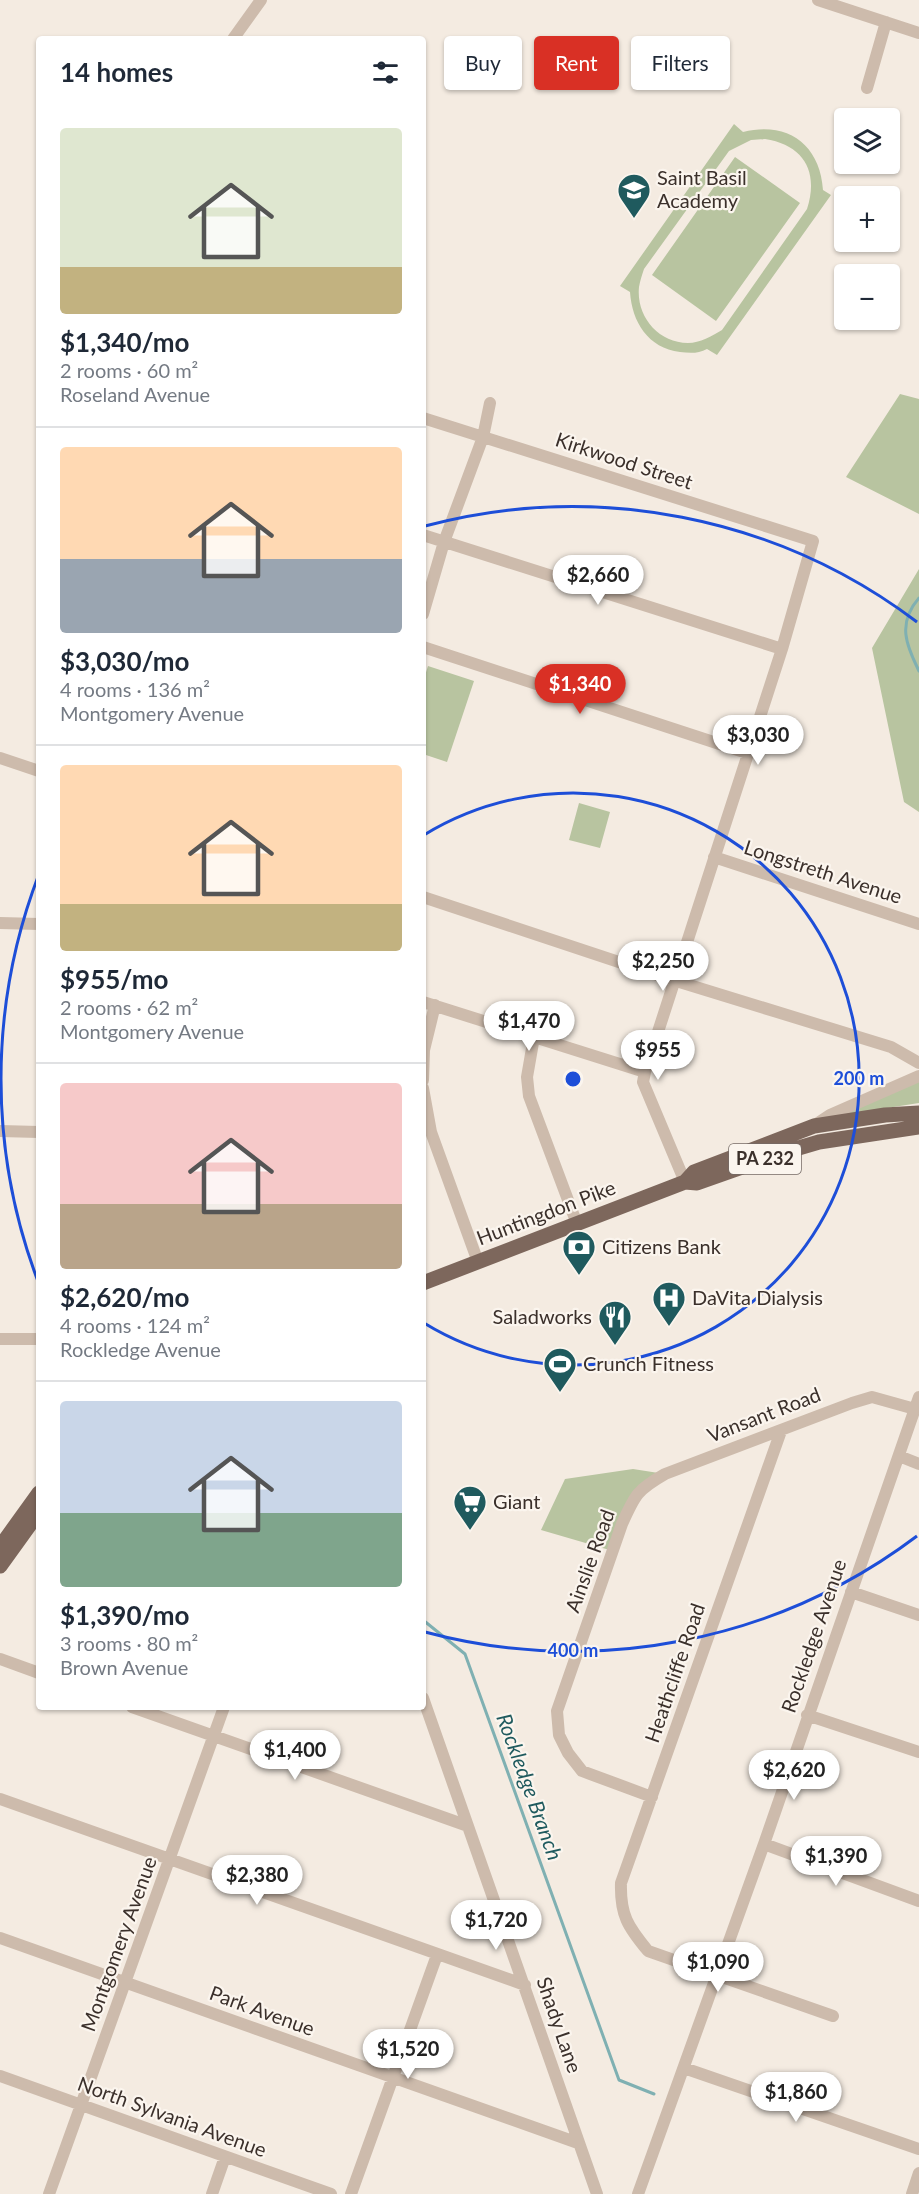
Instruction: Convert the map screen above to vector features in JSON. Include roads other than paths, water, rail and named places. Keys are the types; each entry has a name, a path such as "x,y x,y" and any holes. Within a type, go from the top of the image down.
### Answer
{"main road":[{"name":"Huntingdon Pike","path":"685,1182 693,1173 813,1126 885,1115 919,1113"},
{"name":"Huntingdon Pike","path":"426,1282 685,1182 697,1183 819,1142 919,1127"},
{"path":"0,1546 36,1497"},
{"path":"0,1566 32,1531"}],"street":[{"path":"235,36 261,0"},
{"path":"818,0 919,33"},
{"path":"867,88 886,22"},
{"path":"426,604 444,542 483,437 490,403"},
{"name":"Kirkwood Street","path":"426,419 813,542 782,649"},
{"path":"426,536 782,649 673,980 643,1082 685,1182"},
{"path":"426,648 747,753"},
{"path":"0,758 36,770"},
{"name":"Longstreth Avenue","path":"714,857 919,924"},
{"path":"426,898 673,980 891,1047 919,1063"},
{"path":"0,923 36,924"},
{"path":"426,1031 429,1003 645,1072"},
{"path":"534,1037 527,1077 529,1096 577,1224"},
{"path":"813,1126 830,1115 919,1076"},
{"path":"426,1104 431,1132 478,1262"},
{"path":"0,1131 36,1131"},
{"path":"0,1339 36,1339"},
{"name":"Rockledge Avenue","path":"638,2194 764,1844 919,1396"},
{"name":"Vansant Road","path":"635,1496 665,1474 852,1403 872,1397 915,1409"},
{"name":"Heathcliffe Road","path":"715,1976 648,1951 630,1930 620,1902 621,1883 781,1431"},
{"path":"899,1456 919,1464"},
{"name":"Ainslie Road","path":"635,1496 622,1524 557,1711 559,1735 568,1753 582,1771 652,1797"},
{"path":"850,1592 919,1615"},
{"path":"0,1659 36,1672"},
{"name":"Shady Lane","path":"426,1707 597,2194"},
{"path":"140,1710 468,1826"},
{"name":"Montgomery Avenue","path":"49,2194 223,1710"},
{"path":"807,1715 919,1752"},
{"path":"0,1799 525,1985"},
{"path":"764,1844 919,1901"},
{"name":"Park Avenue","path":"0,1938 578,2143"},
{"path":"351,2194 437,1955"},
{"path":"715,1976 833,2016"},
{"path":"684,2068 919,2149"},
{"name":"North Sylvania Avenue","path":"0,2076 331,2194"},
{"path":"212,2194 225,2157"},
{"path":"912,2194 919,2173"}],"waterway":[{"path":"919,598 912,607 906,625 907,643 919,671"},
{"name":"Rockledge Branch","path":"426,1622 465,1654 619,2080 654,2094"}],"place":[{"name":"Saint Basil Academy","path":"634,219"},
{"name":"Citizens Bank","path":"579,1276"},
{"name":"DaVita Dialysis","path":"669,1327"},
{"name":"Saladworks","path":"615,1346"},
{"name":"Crunch Fitness","path":"560,1393"},
{"name":"Giant","path":"470,1531"}]}
